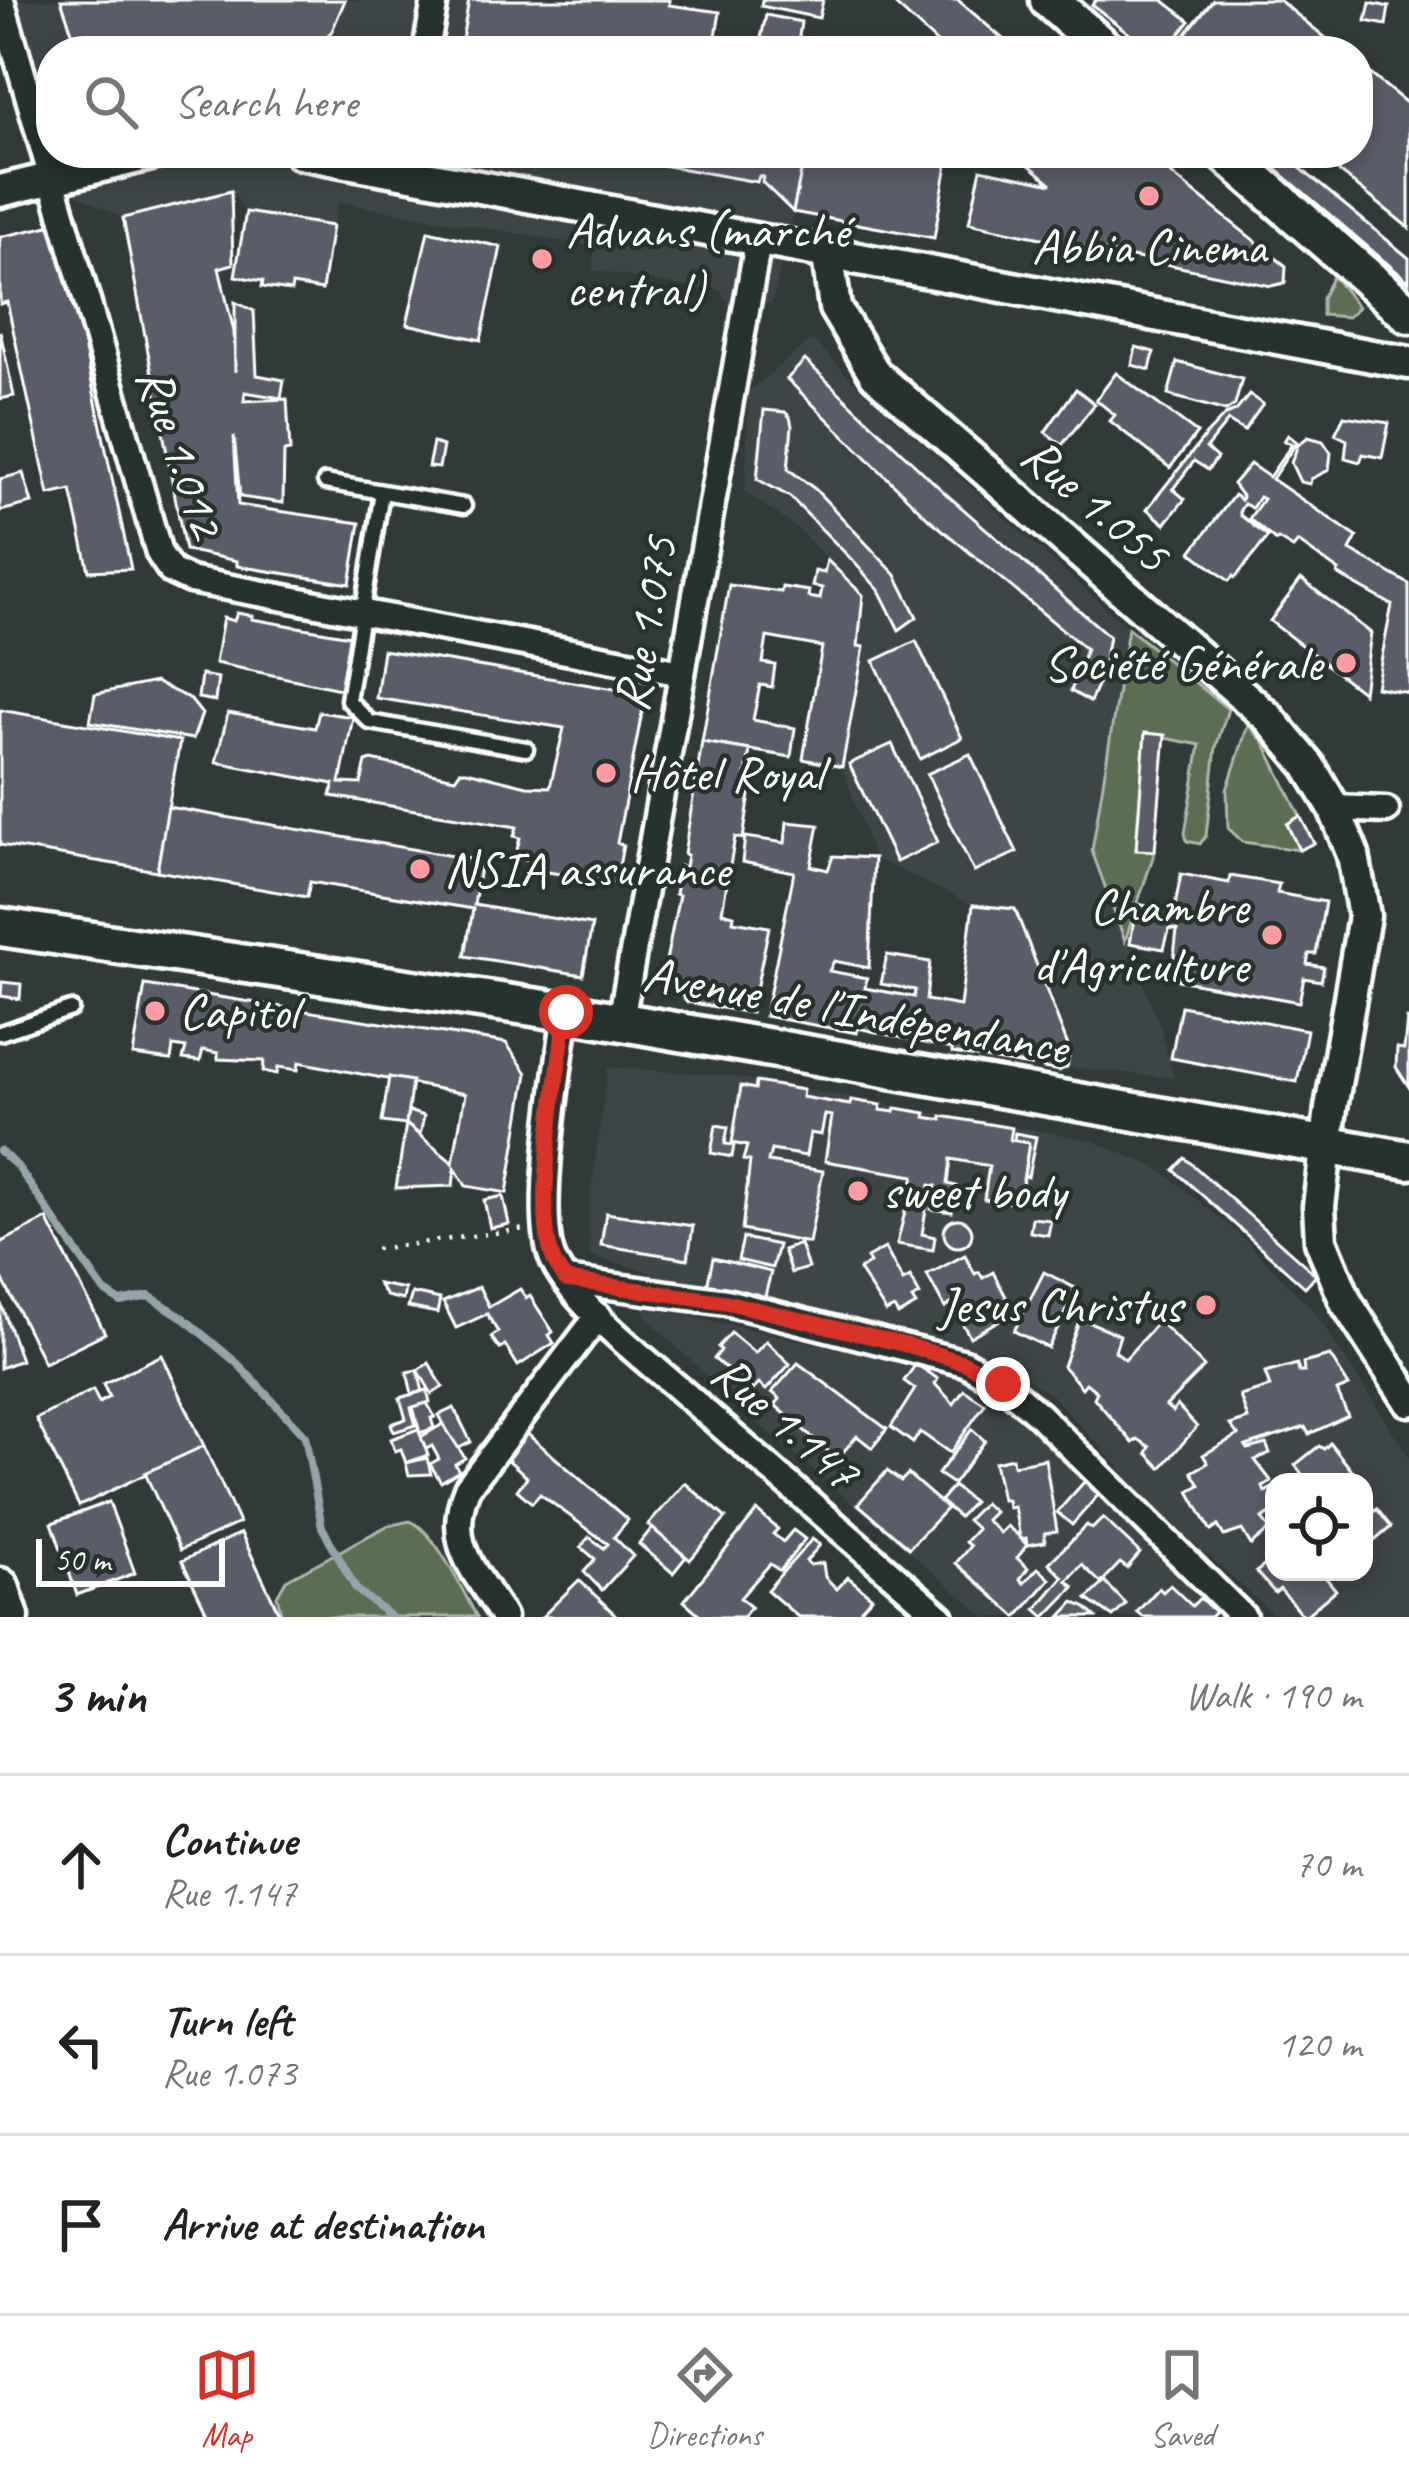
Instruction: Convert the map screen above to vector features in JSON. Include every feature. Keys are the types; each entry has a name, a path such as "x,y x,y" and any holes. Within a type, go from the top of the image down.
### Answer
{"main road":[{"path":"1049,0 1090,36"},
{"path":"1242,168 1409,314"},
{"name":"Avenue de l'Indépendance","path":"0,927 621,1021 1409,1160"},
{"path":"0,1587 10,1617"}],"street":[{"name":"Rue 1.012","path":"1,0 36,127"},
{"path":"429,36 435,0"},
{"name":"Rue 1.012","path":"47,168 159,553 171,572 190,580 682,674"},
{"path":"0,191 92,168"},
{"path":"427,168 827,256 1409,363"},
{"name":"Rue 1.075","path":"621,1021 758,242"},
{"name":"Rue 1.055","path":"827,256 835,308 875,374 1269,718 1309,766 1334,808 1353,855 1364,916 1319,1206 1321,1241 1346,1302 1409,1400"},
{"path":"1334,808 1386,810"},
{"name":"Rue 1.147","path":"566,1012 552,1120 546,1226 552,1257 566,1280 598,1316 940,1617"},
{"path":"566,1280 726,1302 965,1363 1003,1384 1039,1415 1243,1617"},
{"path":"503,1617 459,1542 456,1514 467,1488 598,1316"}],"lane":[{"path":"325,482 464,506"},
{"path":"382,493 348,700 370,722 526,749"},
{"path":"0,1033 71,1009"}],"path":[{"path":"376,1249 546,1226"}],"shaded area":[{"path":"0,0 469,0 463,36 36,36 36,168 687,168 762,182 793,212 772,304 726,300 721,291 705,284 703,290 592,270 595,247 339,202 332,226 246,212 231,191 123,218 63,187 30,164 0,48"},
{"path":"812,339 1128,628 1092,851 1160,1026 1174,1078 1067,1067 1070,1051 1015,910 973,905 874,858 842,767 864,648 858,646 863,595 797,528 745,492 749,391"},
{"path":"608,1067 730,1076 1090,1140 1158,1168 1237,1232 1314,1311 1409,1457 1409,1617 1276,1617 1159,1511 1054,1397 1006,1366 955,1343 894,1326 759,1308 687,1291 637,1268 590,1256 589,1207"},
{"path":"647,1307 948,1372 995,1394 1229,1617 986,1617 732,1401 648,1319"}],"green space":[{"path":"1333,276 1358,307 1348,317 1322,315 1322,298"},
{"path":"1128,628 1228,709 1216,747 1206,836 1200,844 1187,841 1185,833 1200,745 1145,734 1136,849 1155,851 1125,941 1092,851"},
{"path":"1248,725 1264,742 1300,816 1287,824 1299,850 1243,842 1228,828 1227,790"},
{"path":"410,1521 429,1536 477,1617 282,1617 277,1596 286,1580 387,1526"}],"building":[{"path":"61,0 345,0 327,36 73,36"},
{"path":"469,0 669,0 669,5 720,12 716,36 463,36"},
{"path":"762,0 823,0 819,18 761,6"},
{"path":"890,0 958,0 1000,36 930,36"},
{"path":"1096,0 1163,0 1190,21 1178,36 1132,36 1092,5"},
{"path":"1213,0 1279,0 1323,36 1184,36"},
{"path":"1370,3 1389,7 1386,25 1366,21"},
{"path":"766,15 801,22 799,36 761,36"},
{"path":"1373,76 1409,105 1409,228 1335,168 1373,168"},
{"path":"679,168 802,168 793,212 762,182 763,177 757,182"},
{"path":"802,168 946,168 934,238 793,212"},
{"path":"1033,168 1164,168 1286,266 1285,283 1271,286 969,223 981,169 1052,184"},
{"path":"1275,168 1300,168 1409,258 1409,282"},
{"path":"231,191 233,264 219,268 234,332 235,372 235,302 254,311 257,375 284,380 281,398 245,392 244,401 287,399 290,451 284,452 283,503 240,497 234,436 238,505 360,523 350,584 237,566 237,561 185,550 123,218"},
{"path":"246,212 332,226 322,290 262,287 263,281 235,276"},
{"path":"58,224 131,569 89,571 71,490 49,495 7,302 0,304 0,237"},
{"path":"428,231 501,247 481,340 407,324"},
{"path":"0,331 14,396 0,399"},
{"path":"1136,347 1154,352 1150,370 1132,365"},
{"path":"805,360 946,494 1109,636 1102,675 1090,702 1071,691 1086,649 928,518 787,379"},
{"path":"1177,362 1242,379 1235,405 1226,411 1168,395"},
{"path":"1116,373 1197,433 1170,468 1110,421 1115,415 1096,400"},
{"path":"1076,389 1095,404 1062,445 1045,432"},
{"path":"1249,395 1263,404 1244,431 1228,421 1206,448 1217,458 1208,470 1194,461 1173,489 1185,499 1165,524 1147,509 1205,436"},
{"path":"764,410 790,417 788,469 815,489 896,575 917,617 899,630 879,590 853,561 790,497 757,479"},
{"path":"1344,416 1389,423 1382,458 1363,454 1360,462 1345,458 1347,440 1335,434"},
{"path":"1288,435 1297,442 1272,479 1357,537 1350,550 1409,584 1409,693 1376,687 1392,605 1337,574 1298,542 1293,548 1276,541 1249,519 1263,499 1259,497 1252,508 1244,504 1240,510 1240,515 1268,537 1235,578 1229,581 1191,552 1234,495 1241,500 1233,484 1250,464 1269,477 1292,444 1284,441"},
{"path":"1308,437 1323,441 1331,453 1329,470 1310,484 1300,482 1291,463 1298,445"},
{"path":"433,443 443,446 439,468 428,467"},
{"path":"23,473 32,503 0,511 0,479"},
{"path":"827,560 863,595 858,646 864,647 842,767 803,759 822,647 767,637 763,663 775,665 772,687 760,685 753,720 795,728 791,757 702,742 729,585 809,591 808,597 820,599 822,588 812,586 815,571 824,573"},
{"name":"Société Générale","path":"1301,579 1371,633 1363,693 1270,621"},
{"path":"237,613 350,636 340,689 215,663 223,618 234,621"},
{"path":"916,641 962,738 920,759 874,661"},
{"path":"383,650 638,693 644,702 617,843 623,845 616,883 535,870 536,862 515,857 520,838 514,836 517,827 331,796 334,784 216,762 228,713 315,728 319,712 353,717 340,783 361,784 366,762 372,760 455,778 467,771 550,787 564,728 376,698"},
{"path":"201,675 218,678 215,701 198,698"},
{"path":"155,682 190,699 202,714 193,739 90,722 95,694"},
{"path":"0,710 180,741 157,871 0,845"},
{"path":"1145,733 1165,735 1155,851 1136,850"},
{"path":"702,742 750,750 746,774 753,776 743,839 735,837 722,912 734,915 733,921 769,927 751,1013 687,1002 664,971 680,866 685,867 687,855"},
{"path":"892,744 938,842 896,862 849,764"},
{"path":"970,754 1017,852 974,872 927,774"},
{"path":"168,807 481,861 474,905 592,925 583,975 465,956 473,909 310,882 307,897 157,871"},
{"path":"1300,816 1314,843 1299,850 1287,824"},
{"path":"787,822 819,825 811,866 828,870 833,856 874,858 869,968 834,961 829,971 867,978 865,988 914,997 915,990 881,984 887,955 930,962 926,1000 960,1006 973,905 1015,909 1070,1051 1067,1067 1059,1071 1032,1062 1031,1066 952,1053 952,1049 858,1028 857,1033 765,1016 794,872 742,862 745,837 785,843"},
{"path":"1181,874 1229,883 1230,876 1279,884 1277,893 1325,902 1316,954 1309,954 1307,964 1324,967 1321,981 1304,978 1299,1002 1178,980 1172,974 1177,930 1170,929 1171,923 1164,949 1130,943 1137,904 1174,911"},
{"path":"2,982 21,984 20,999 1,996"},
{"path":"145,985 506,1043 527,1073 507,1193 466,1186 455,1168 453,1186 396,1188 406,1124 453,1163 465,1094 299,1062 298,1070 278,1067 277,1074 263,1071 264,1061 218,1059 218,1053 203,1050 200,1061 183,1059 186,1048 173,1046 171,1060 133,1055"},
{"path":"1181,1006 1307,1030 1297,1082 1171,1058"},
{"path":"1407,1019 1409,1087 1396,1067 1397,1048 1404,1049"},
{"path":"389,1077 412,1081 406,1125 382,1122"},
{"path":"756,1082 803,1090 802,1097 850,1105 851,1100 881,1105 880,1110 895,1112 896,1108 942,1120 942,1116 1012,1128 1010,1140 1029,1143 1019,1204 984,1199 989,1166 951,1159 948,1184 956,1186 952,1212 931,1209 936,1186 930,1185 922,1234 935,1237 933,1250 897,1244 914,1176 825,1161 832,1116 825,1115 821,1135 810,1133 806,1156 771,1150 768,1162 823,1171 809,1243 742,1230 750,1161 743,1160 747,1146 732,1143 741,1086 755,1089"},
{"path":"408,1111 424,1116 420,1135 406,1124"},
{"path":"716,1125 728,1127 725,1144 734,1145 732,1157 711,1153"},
{"path":"1015,1133 1036,1137 1028,1177 1024,1176 1029,1143 1014,1140"},
{"path":"1185,1158 1316,1275 1305,1287 1174,1170"},
{"path":"503,1196 509,1224 490,1228 484,1200"},
{"path":"606,1213 693,1226 688,1259 601,1245"},
{"path":"1032,1218 1051,1220 1048,1235 1030,1232"},
{"path":"47,1219 105,1333 44,1363 0,1274 0,1243"},
{"path":"958,1219 968,1223 972,1233 968,1243 958,1247 948,1243 944,1233 948,1223"},
{"path":"743,1238 778,1245 772,1268 738,1260"},
{"path":"800,1244 808,1268 791,1273 783,1250"},
{"path":"885,1248 903,1281 910,1277 920,1295 912,1299 916,1305 898,1315 894,1308 886,1312 859,1270 870,1263 867,1258"},
{"path":"965,1255 975,1274 983,1278 993,1272 1014,1312 970,1337 951,1304 945,1308 927,1275"},
{"path":"713,1258 771,1272 763,1304 706,1291"},
{"path":"1044,1272 1077,1289 1048,1348 1014,1331"},
{"path":"378,1284 405,1289 403,1300 386,1296"},
{"path":"479,1287 489,1307 520,1289 526,1298 530,1296 553,1332 549,1335 554,1343 518,1366 505,1345 500,1349 491,1337 498,1332 487,1314 456,1328 443,1302"},
{"path":"412,1293 440,1299 437,1313 408,1307"},
{"path":"0,1301 21,1360 0,1368"},
{"path":"1080,1318 1120,1335 1115,1351 1125,1359 1159,1321 1204,1367 1166,1406 1173,1412 1177,1405 1197,1427 1161,1468 1147,1453 1150,1447 1138,1439 1133,1443 1094,1398 1097,1392 1086,1383 1082,1388 1063,1366"},
{"path":"731,1333 755,1353 766,1341 790,1364 766,1390 759,1384 753,1390 714,1359"},
{"path":"162,1355 204,1446 79,1506 36,1419 93,1390 99,1403 109,1397 103,1384"},
{"path":"1330,1356 1349,1386 1337,1391 1348,1416 1309,1434 1305,1427 1246,1446 1266,1444 1270,1453 1255,1460 1265,1473 1265,1533 1251,1545 1242,1530 1224,1536 1218,1526 1211,1531 1189,1491 1200,1485 1192,1472 1208,1463 1203,1455 1238,1435 1230,1425 1248,1419 1240,1396 1270,1387 1265,1373 1297,1364 1299,1372 1304,1372 1303,1363"},
{"path":"429,1363 443,1387 432,1394 418,1370"},
{"path":"798,1363 887,1429 872,1448 857,1436 837,1459 775,1405 780,1399 772,1392"},
{"path":"916,1364 938,1379 935,1384 954,1404 964,1390 985,1404 950,1453 920,1432 913,1443 891,1427 915,1389 904,1381"},
{"path":"418,1370 423,1392 412,1394 407,1372"},
{"path":"427,1390 430,1402 411,1408 416,1425 394,1432 391,1424 406,1419 400,1398"},
{"path":"427,1403 435,1417 431,1418 434,1428 420,1433 413,1407"},
{"path":"454,1408 471,1442 457,1449 439,1415"},
{"path":"443,1424 465,1458 455,1464 459,1471 441,1482 430,1464 439,1459 432,1446 426,1449 419,1438"},
{"path":"418,1429 428,1455 406,1463 391,1439"},
{"path":"972,1429 985,1441 953,1484 938,1474"},
{"path":"524,1431 628,1520 614,1537 633,1556 602,1590 584,1572 595,1559 581,1547 589,1537 604,1548 608,1544 540,1494 532,1503 517,1490 527,1477 504,1456"},
{"path":"1330,1443 1354,1473 1301,1473 1295,1465 1319,1446 1324,1449"},
{"path":"204,1446 239,1523 180,1550 145,1473"},
{"path":"427,1458 431,1474 409,1475 406,1463"},
{"path":"1012,1458 1013,1465 1045,1459 1057,1531 1045,1533 1045,1542 1027,1545 1017,1558 1028,1568 1020,1579 1024,1583 1038,1568 1050,1579 1017,1617 956,1563 977,1529 967,1520 984,1503 994,1512 986,1520 1000,1533 1007,1526 1020,1537 1014,1507 1008,1508 1007,1500 1002,1500 994,1462"},
{"path":"887,1471 901,1481 908,1474 947,1508 909,1548 858,1504"},
{"path":"1085,1481 1099,1494 1072,1525 1057,1512"},
{"path":"685,1483 726,1518 690,1560 648,1525"},
{"path":"953,1486 973,1502 959,1517 940,1501"},
{"path":"109,1502 135,1573 77,1595 52,1523"},
{"path":"1377,1509 1391,1527 1373,1542"},
{"path":"757,1511 778,1529 773,1534 783,1542 793,1530 805,1539 780,1571 770,1564 740,1598 751,1607 743,1617 696,1617 699,1614 684,1601"},
{"path":"1103,1518 1140,1553 1127,1568 1120,1563 1101,1583 1082,1565 1067,1581 1074,1587 1045,1617 1036,1609 1063,1577 1049,1563 1087,1525 1092,1529"},
{"path":"652,1528 686,1557 673,1573 639,1544"},
{"path":"241,1533 281,1617 209,1617 182,1561"},
{"path":"812,1539 820,1545 806,1561 823,1563 825,1577 837,1589 848,1577 872,1597 861,1609 871,1617 798,1617 767,1590"},
{"path":"1265,1565 1265,1581 1328,1581 1336,1590 1304,1617 1280,1589 1275,1593 1256,1572"},
{"path":"579,1580 618,1617 542,1617"},
{"path":"1105,1582 1126,1604 1113,1617 1087,1599"},
{"path":"1170,1585 1192,1606 1200,1598 1215,1612 1210,1617 1143,1617 1137,1612 1159,1588 1163,1592"},
{"path":"1074,1602 1086,1608 1096,1617 1060,1617"}],"waterway":[{"path":"0,1151 17,1166 104,1291 121,1302 149,1296 181,1316 238,1364 305,1436 322,1527 356,1589 391,1617"}],"place":[{"name":"Abbia Cinema","path":"1149,196"},
{"name":"Advans (marché central)","path":"542,259"},
{"name":"Société Générale","path":"1346,663"},
{"name":"Hôtel Royal","path":"606,773"},
{"name":"NSIA assurance","path":"420,869"},
{"name":"Chambre d'Agriculture","path":"1272,935"},
{"name":"Capitol","path":"155,1011"},
{"name":"sweet body","path":"858,1191"},
{"name":"Jesus Christus","path":"1206,1305"}],"route":[{"path":"566,1012 552,1120 546,1226 552,1257 566,1280 726,1302 910,1346 965,1363 1003,1384"}]}
